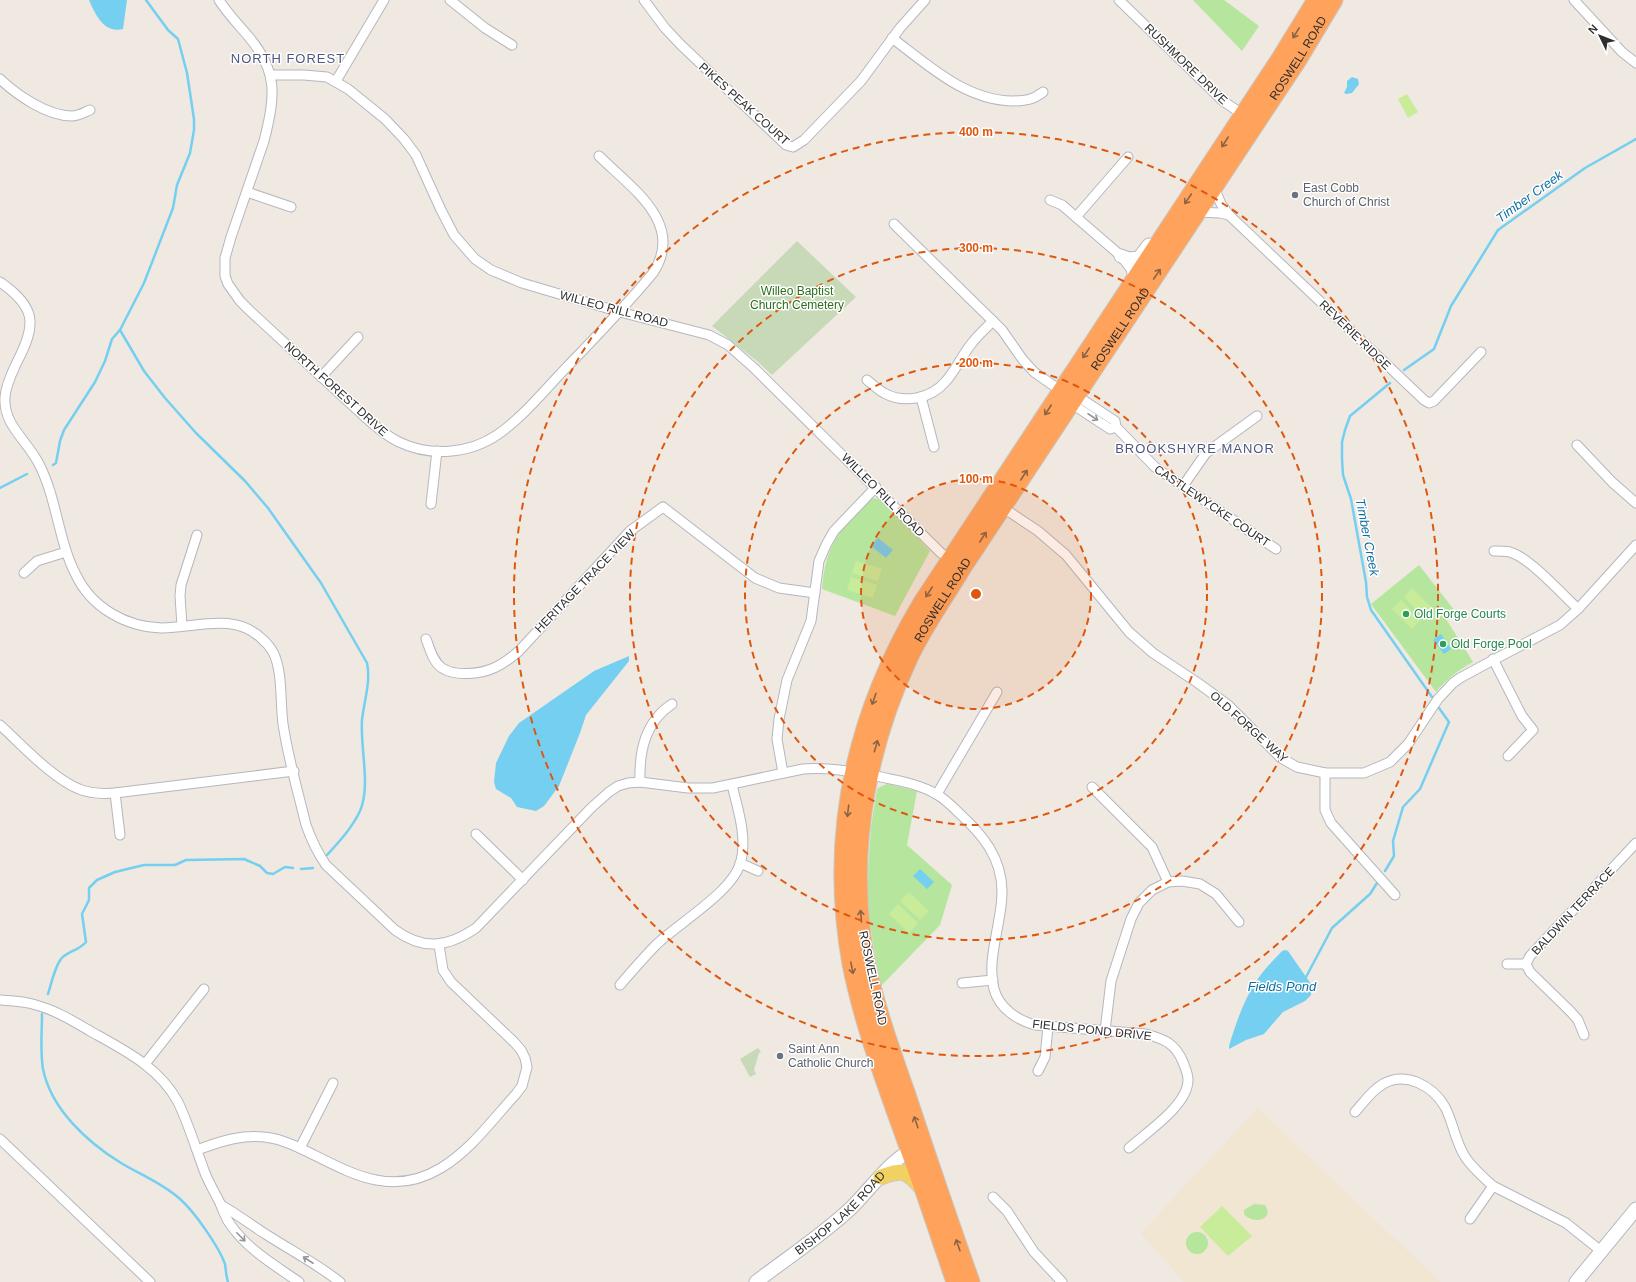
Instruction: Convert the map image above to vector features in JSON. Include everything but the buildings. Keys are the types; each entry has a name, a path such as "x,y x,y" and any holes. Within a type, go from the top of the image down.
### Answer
{"highway":[{"name":"ROSWELL ROAD","path":"971,1282 863,1014 851,963 846,920 843,869 844,839 861,774 867,719 889,663 910,622 957,563 1067,396 1198,212 1214,187 1316,0"},
{"name":"ROSWELL ROAD","path":"1067,396 1134,280 1176,216 1250,119 1298,60 1334,0"},
{"name":"ROSWELL ROAD","path":"917,1147 922,1188 955,1282"}],"main road":[{"path":"881,1177 901,1171 908,1174 922,1188"}],"street":[{"name":"NORTH FOREST DRIVE","path":"219,0 259,49 266,61 271,75 272,90 269,124 260,156 227,248 224,267 228,284 240,301 249,310 365,417 389,436 412,447 437,451 460,450 487,441 506,428 620,312 658,266 664,249 660,223 648,204 599,156"},
{"path":"336,81 384,0"},
{"path":"450,0 485,28 512,46"},
{"name":"PIKES PEAK COURT","path":"644,0 665,28 680,44 786,145 793,147 804,140 861,81 892,38 925,0"},
{"name":"RUSHMORE DRIVE","path":"1119,0 1223,101 1250,119"},
{"path":"1574,0 1622,52 1636,63"},
{"path":"892,38 947,78 977,95 1005,101 1026,101 1036,98 1043,92"},
{"name":"WILLEO RILL ROAD","path":"271,75 319,75 336,81 384,119 410,146 452,230 464,247 475,259 491,270 514,280 620,312 709,335 728,346 754,368 941,552 957,563"},
{"path":"0,79 26,100 54,112 73,116 90,110"},
{"path":"1076,217 1128,157"},
{"path":"1214,187 1221,204 1229,216"},
{"path":"247,192 291,207"},
{"path":"1050,200 1062,205 1121,256 1131,269 1134,280"},
{"path":"1198,212 1220,213 1229,216"},
{"path":"1121,256 1129,259 1140,258 1155,236 1176,216"},
{"name":"REVERIE RIDGE","path":"1229,216 1424,400 1429,403 1434,401 1480,352"},
{"path":"894,224 1006,334 1028,366 1041,378 1067,396"},
{"path":"0,282 21,298 28,308 30,318 29,338 7,386 3,412 17,434 38,461 45,476 66,552 73,570 84,590 109,612 125,621 146,626 164,628 219,623 237,624 256,633 269,646 273,651 278,668 284,728 306,825 315,848 326,865 401,935 420,942 439,945 443,970 451,982 514,1042 521,1050 525,1058 527,1067 525,1077 519,1090 459,1156 440,1170 416,1178 405,1181 383,1182 360,1177 300,1148 272,1138 249,1136 235,1138 197,1150"},
{"path":"867,380 883,393 894,397 907,399 921,397 933,392 946,382 972,343 993,321"},
{"path":"321,377 358,337"},
{"name":"CASTLEWYCKE COURT","path":"1067,396 1080,398 1115,421 1116,427 1150,463 1276,549"},
{"path":"921,397 934,447"},
{"path":"1183,486 1206,453 1257,416"},
{"path":"1577,445 1612,482 1636,503"},
{"path":"431,504 437,451"},
{"path":"783,773 777,739 779,719 787,680 811,621 819,561 829,537 876,487"},
{"name":"OLD FORGE WAY","path":"996,503 1043,535 1066,555 1129,632 1153,653 1228,705 1281,758 1301,769 1324,773 1364,772 1390,762 1408,744 1438,699 1446,690 1460,678 1560,625 1578,609 1636,545"},
{"name":"HERITAGE TRACE VIEW","path":"426,639 435,660 442,668 452,672 478,673 499,666 519,651 630,531 663,508 755,578 779,588 815,593"},
{"path":"182,626 180,596 181,585 197,535"},
{"path":"1494,551 1509,552 1534,567 1578,609"},
{"path":"24,573 37,561 66,552"},
{"path":"1494,660 1522,716 1533,730 1508,756"},
{"path":"937,794 997,692"},
{"path":"640,782 641,758 644,743 656,719 662,711 672,704"},
{"path":"0,725 50,771 70,785 90,792 102,794 294,771"},
{"name":"FIELDS POND DRIVE","path":"439,945 457,940 476,928 592,807 609,792 623,784 640,782 700,789 732,786 783,773 815,768 841,770 906,782 937,794 964,817 985,838 991,848 999,869 1002,894 992,967 993,980 994,990 1000,1002 1007,1010 1025,1022 1048,1027 1146,1034 1163,1039 1177,1050 1188,1074 1186,1089 1170,1112 1129,1148"},
{"path":"1324,773 1325,810 1331,823 1396,895"},
{"path":"620,985 658,944 720,892 734,875 740,863 743,849 742,830 732,786"},
{"path":"1092,786 1152,847 1168,882"},
{"path":"115,793 120,835"},
{"path":"476,834 523,880"},
{"name":"BALDWIN TERRACE","path":"1584,1035 1578,1020 1530,972 1526,964 1530,956 1636,843"},
{"path":"740,863 758,871"},
{"path":"1105,1031 1111,981 1134,910 1152,890 1168,882 1182,881 1200,884 1216,894 1239,922"},
{"path":"1506,964 1526,964"},
{"path":"962,983 993,980"},
{"path":"145,1064 204,989"},
{"path":"0,1000 35,1004 49,1010 96,1034 145,1064 159,1077 171,1092 184,1117 205,1174 221,1204 224,1215 239,1235 264,1258 299,1282"},
{"path":"1038,1072 1045,1057 1048,1027"},
{"path":"1355,1112 1371,1093 1389,1082 1395,1080 1410,1080 1425,1085 1437,1095 1445,1108 1464,1155 1474,1168 1493,1186 1566,1223 1601,1251"},
{"path":"300,1148 333,1083"},
{"path":"0,1139 150,1282"},
{"name":"BISHOP LAKE ROAD","path":"756,1282 849,1210 898,1159 917,1147"},
{"path":"1470,1219 1493,1186"},
{"path":"993,1197 1004,1207 1037,1256 1062,1282"},
{"path":"221,1204 238,1214 263,1233 303,1256 340,1282"},
{"path":"1576,1282 1636,1209"}],"shaded area":[{"path":"1258,1108 1440,1282 1184,1282 1141,1233"}],"green space":[{"path":"1193,0 1224,0 1259,26 1242,51"},
{"path":"1407,94 1418,112 1408,118 1398,99"},
{"name":"Willeo Baptist Church Cemetery","path":"797,241 856,297 772,375 757,361 712,326"},
{"path":"874,498 882,500 930,551 895,616 822,589 825,567 835,540 860,510"},
{"path":"856,561 882,569 878,581 852,573"},
{"path":"1419,565 1455,611 1446,619 1473,662 1453,675 1436,692 1371,604"},
{"path":"851,577 877,585 873,598 847,590"},
{"path":"1412,588 1432,608 1423,617 1404,597"},
{"name":"Old Forge Courts","path":"1401,600 1420,620 1412,629 1392,609"},
{"path":"887,784 917,791 907,845 952,885 940,925 880,987 866,898 871,827 877,789"},
{"path":"909,892 929,911 920,920 900,901"},
{"path":"898,904 918,923 909,933 889,914"},
{"path":"758,1048 761,1052 759,1053 754,1070 756,1074 750,1077 740,1059"},
{"path":"1254,1204 1265,1205 1267,1214 1265,1217 1257,1220 1244,1214 1244,1210"},
{"path":"1222,1206 1252,1236 1228,1256 1200,1227"},
{"path":"1197,1232 1205,1235 1208,1243 1205,1251 1197,1254 1189,1251 1186,1243 1189,1235"}],"water":[{"path":"89,0 127,0 123,29 116,30 105,26 97,17"},
{"path":"1352,77 1358,79 1359,84 1352,93 1346,94 1344,93 1347,87 1347,81"},
{"path":"878,538 893,550 886,558 871,546"},
{"name":"Old Forge Pool","path":"1441,634 1451,649 1444,654 1433,640"},
{"path":"629,656 629,661 586,715 559,786 544,806 536,811 517,807 511,798 496,789 494,782 496,763 509,736 519,723 594,671"},
{"path":"920,869 934,882 927,889 913,876"},
{"name":"Fields Pond","path":"1282,951 1288,951 1311,984 1311,995 1305,1001 1283,1012 1264,1034 1246,1040 1229,1049 1244,1003 1252,987 1266,968"}],"waterway":[{"path":"53,465 56,463 60,441 64,430 95,382 105,361 112,339 120,330 144,283 173,208 177,185 190,153 194,130 194,119 187,73 178,39 168,30 146,0"},
{"name":"Timber Creek","path":"1404,370 1434,349 1451,306 1498,230 1585,168 1636,139"},
{"path":"120,330 144,371 165,398 196,433 245,481 268,508 321,583 367,663 368,684 362,720 365,778 363,801 360,811 353,823 341,840 327,855"},
{"name":"Timber Creek","path":"1390,383 1350,416 1342,442 1343,475 1351,499 1366,582 1367,597 1371,610 1432,697"},
{"path":"0,488 27,474"},
{"name":"Timber Creek","path":"1385,871 1394,856 1393,841 1403,807 1420,789 1449,722 1439,708"},
{"path":"48,994 56,968 61,959 67,954 81,947 86,942 82,914 89,900 89,888 97,880 115,872 144,865 175,865 186,860 244,859 260,866 267,873 273,874 285,867 293,868"},
{"path":"301,869 313,868"},
{"name":"Timber Creek","path":"1306,977 1332,928 1370,894 1377,883"},
{"path":"42,1014 41,1048 43,1069 47,1084 62,1111 83,1135 108,1155 166,1188 186,1205 199,1220 222,1257 225,1264 228,1282"}],"place":[{"name":"East Cobb Church of Christ","path":"1295,195"},
{"name":"Old Forge Courts","path":"1406,614"},
{"name":"Old Forge Pool","path":"1443,644"},
{"name":"Saint Ann Catholic Church","path":"780,1056"}],"district":[{"name":"NORTH FOREST","path":"288,58"},
{"name":"BROOKSHYRE MANOR","path":"1195,448"}]}
